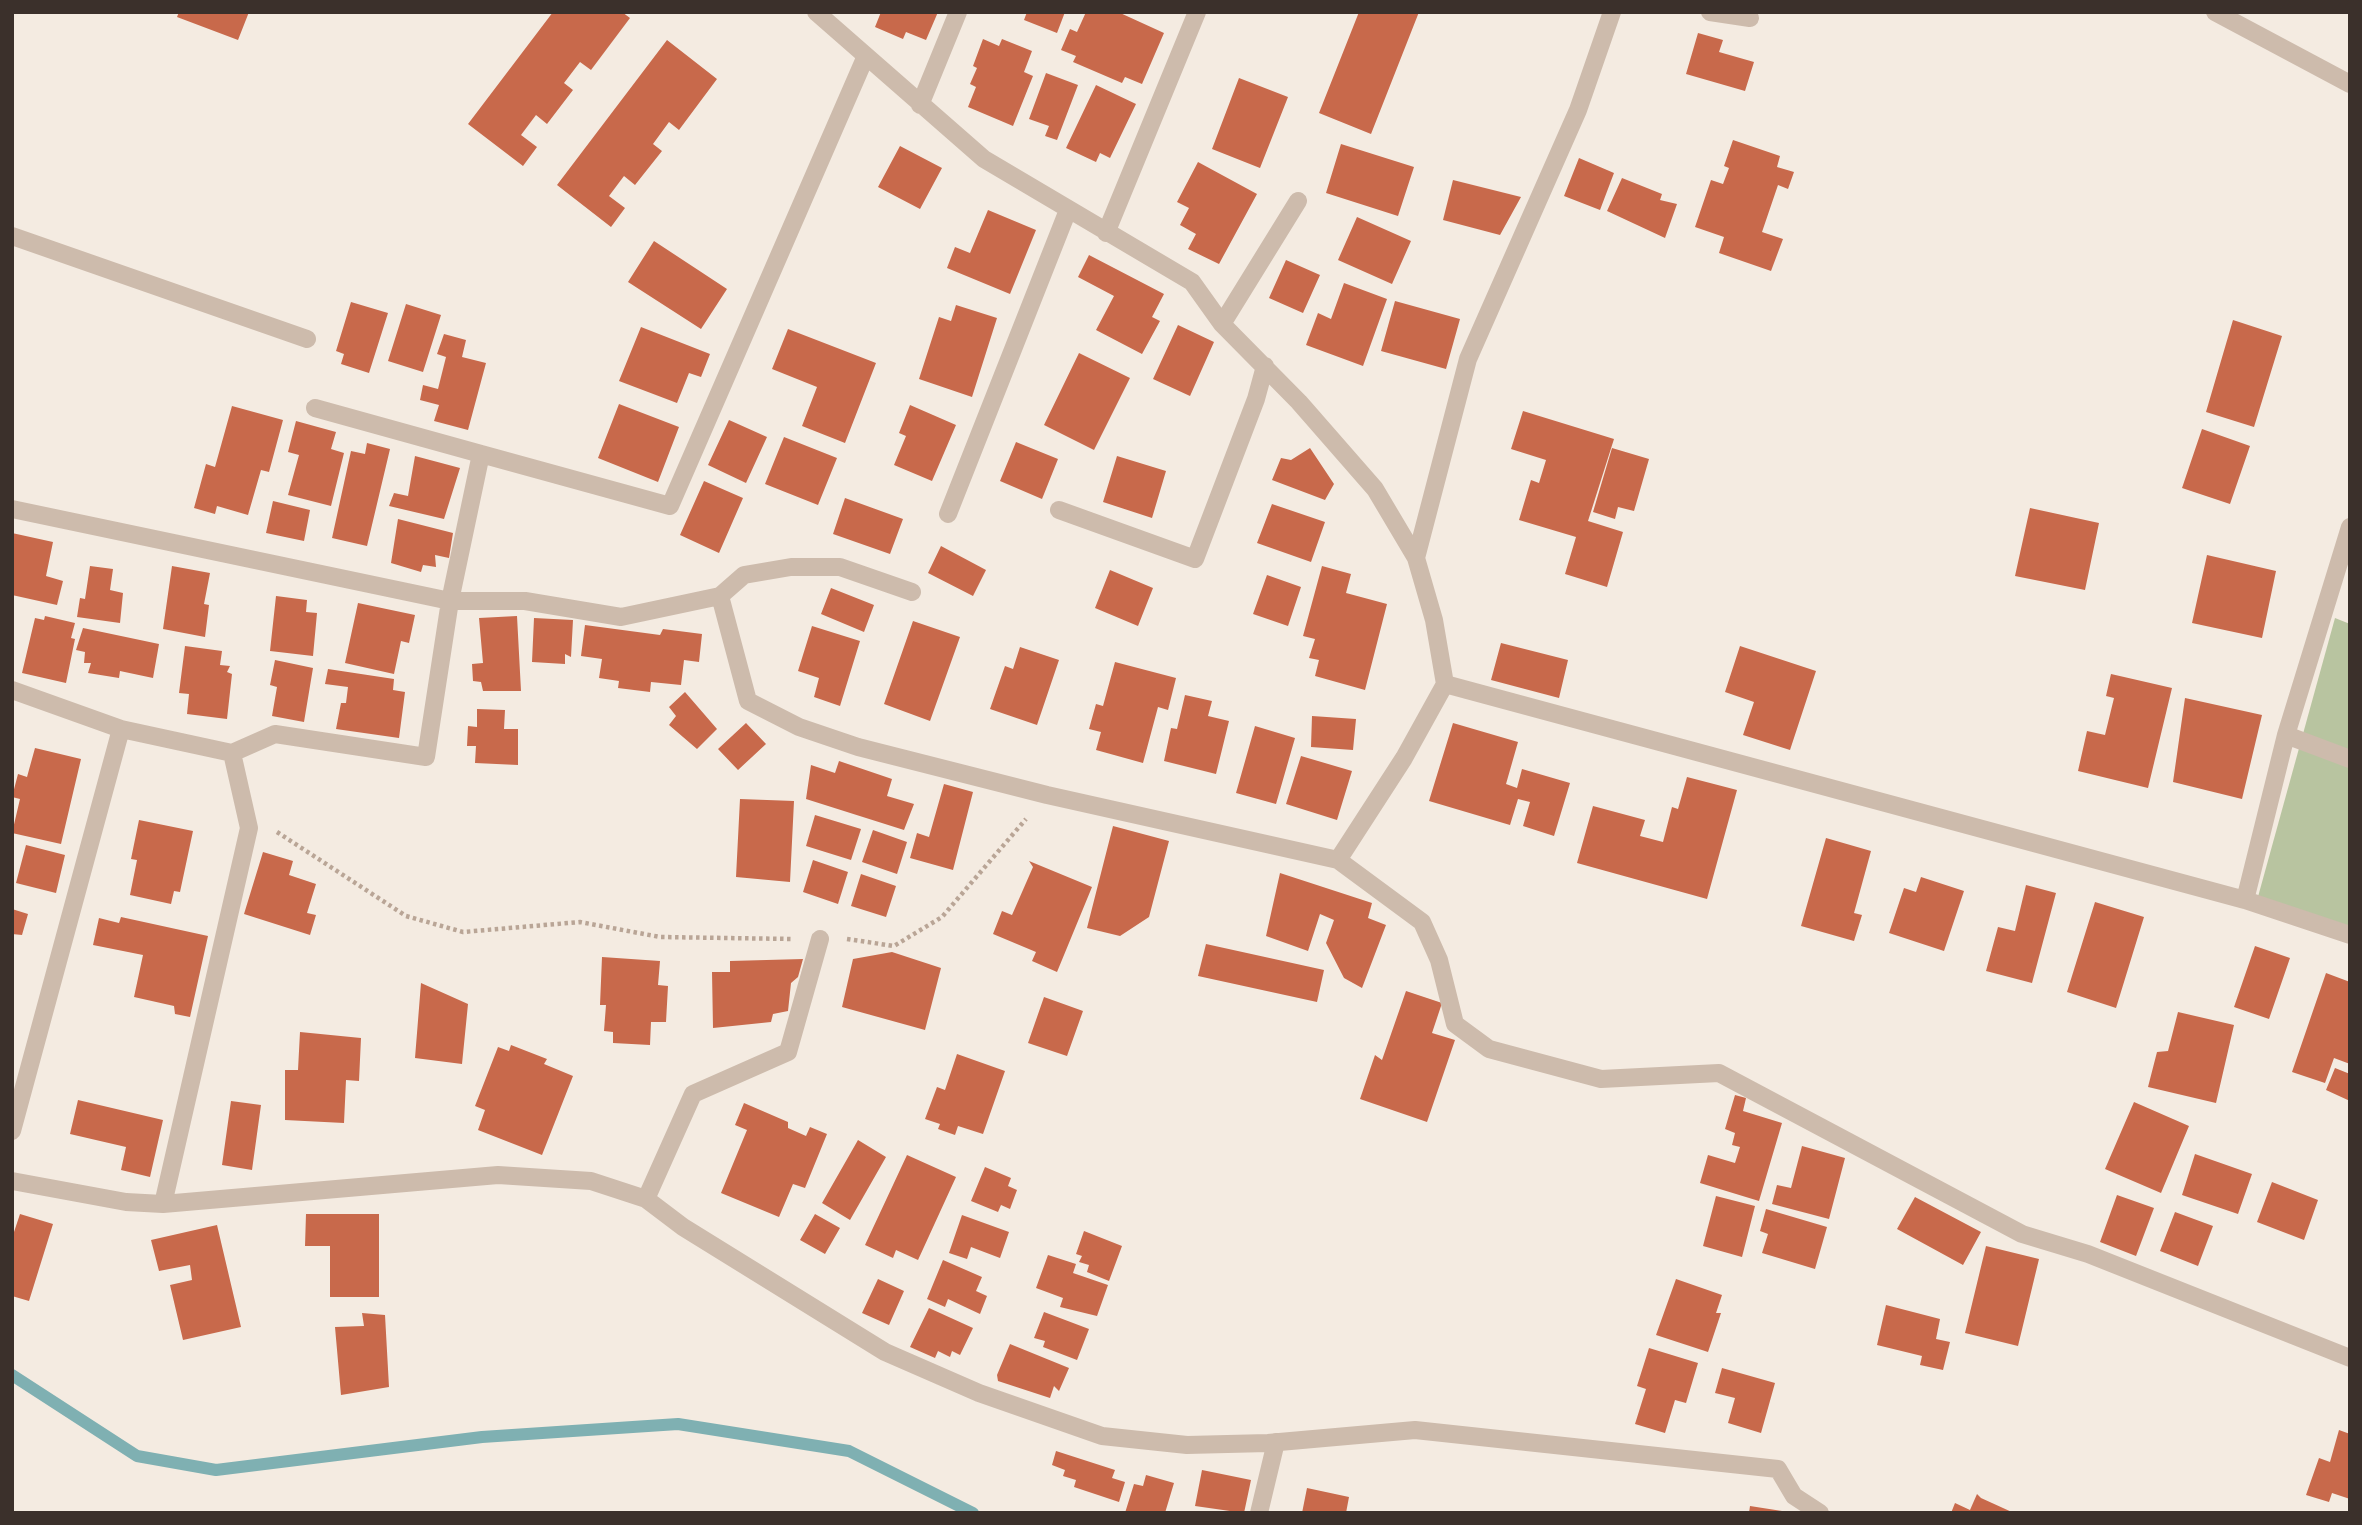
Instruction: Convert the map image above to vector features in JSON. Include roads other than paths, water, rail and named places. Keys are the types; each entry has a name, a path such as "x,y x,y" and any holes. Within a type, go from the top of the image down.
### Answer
{"street":[{"path":"816,12 864,58 984,159 1192,282 1222,324 1265,366 1375,489 1416,558 1434,621 1445,684 1404,758 1338,860"},
{"path":"920,105 958,12"},
{"path":"1106,233 1197,12"},
{"path":"1416,558 1468,359 1578,110 1612,12"},
{"path":"1710,12 1751,18"},
{"path":"2215,12 2350,84"},
{"path":"315,408 670,506 864,58"},
{"path":"1222,324 1298,201"},
{"path":"948,514 1068,210"},
{"path":"12,236 307,339"},
{"path":"1059,510 1195,559 1256,399 1265,366"},
{"path":"12,690 121,729 232,753 275,734 426,757 450,601 481,454"},
{"path":"12,509 450,601 525,601 621,617 720,596 744,575 791,567 840,567 912,592"},
{"path":"2245,900 2286,735 2350,527"},
{"path":"720,596 748,701 799,727 858,747 1047,794 1338,860 1422,922 1439,960 1455,1024 1489,1049 1601,1079 1719,1073 2022,1234 2100,1258 2350,1358"},
{"path":"1445,684 2245,900 2350,935"},
{"path":"12,1130 121,729"},
{"path":"2286,735 2350,759"},
{"path":"163,1203 249,828 232,753"},
{"path":"646,1199 693,1094 788,1052 820,939"},
{"path":"12,1181 126,1202 163,1203 498,1175 591,1181 646,1199 683,1227 885,1352 979,1393 1102,1436 1187,1445 1276,1442 1415,1430 1778,1469 1794,1496 1820,1513"},
{"path":"1259,1513 1276,1442"}],"waterway":[{"path":"12,1375 137,1456 216,1470 482,1437 678,1424 849,1451 973,1513"}]}
